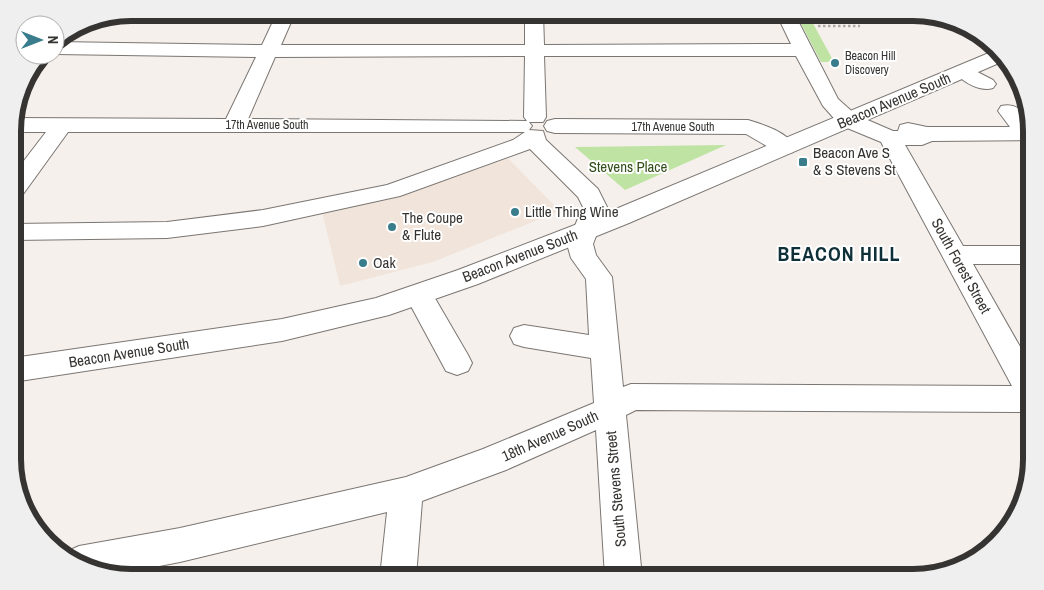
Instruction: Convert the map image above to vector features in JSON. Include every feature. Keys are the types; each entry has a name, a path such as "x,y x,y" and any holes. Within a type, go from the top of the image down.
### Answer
{"street":[{"path":"234,125 282,21"},
{"path":"21,232 167,230 263,218 392,191 521,145 536,128 534,21"},
{"path":"799,21 803,50 822,90 830,102 848,120 890,138 922,138 926,134"},
{"path":"65,48 268,51 803,50"},
{"name":"Beacon Avenue South","path":"21,369 282,330 379,308 585,231 995,58"},
{"path":"964,71 986,84"},
{"path":"1013,109 1023,124"},
{"path":"848,120 926,134 1023,133"},
{"name":"17th Avenue South","path":"21,125 536,128 748,127 761,131 785,147"},
{"path":"21,182 62,125"},
{"name":"South Stevens Street","path":"536,128 535,142 589,194 595,207 579,247 582,258 599,278 623,569"},
{"name":"South Forest Street","path":"890,138 1023,380"},
{"path":"954,255 1023,255"},
{"path":"418,295 457,363"},
{"path":"524,336 604,349"},
{"name":"18th Avenue South","path":"93,561 180,545 406,492 494,460 609,410 631,397 1023,399"},
{"path":"399,569 406,492"}],"path":[{"path":"827,21 863,26"}],"shaded area":[{"path":"505,155 560,211 433,262 340,286 322,212"}],"green space":[{"path":"800,21 812,21 834,62 821,62"},
{"name":"Stevens Place","path":"726,145 625,190 575,147"}],"place":[{"name":"Beacon Hill Discovery","path":"835,63"},
{"name":"Beacon Ave S & S Stevens St","path":"803,162"},
{"name":"Little Thing Wine","path":"515,212"},
{"name":"The Coupe & Flute","path":"392,227"},
{"name":"Oak","path":"363,263"}],"district":[{"name":"BEACON HILL","path":"839,254"}]}
